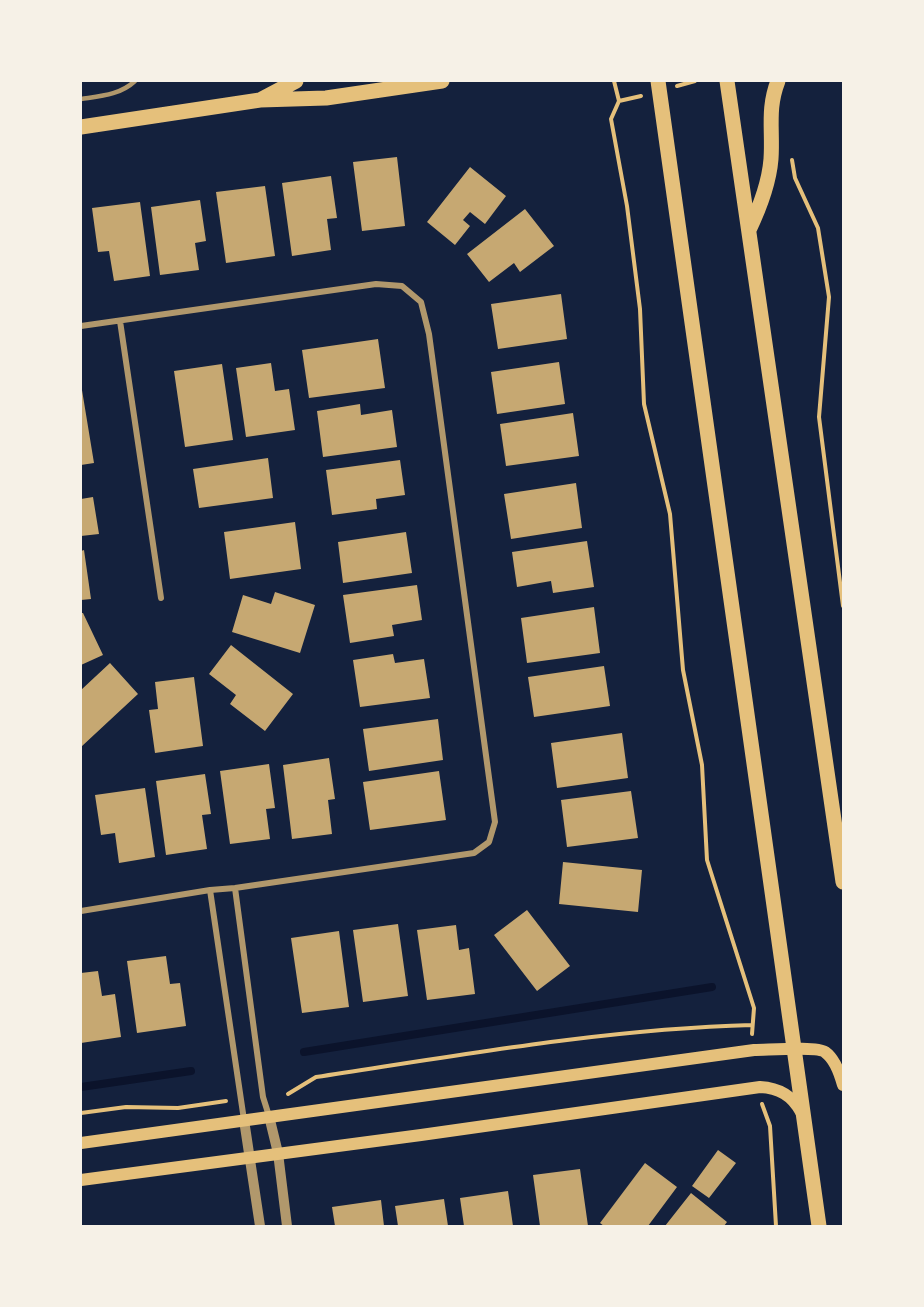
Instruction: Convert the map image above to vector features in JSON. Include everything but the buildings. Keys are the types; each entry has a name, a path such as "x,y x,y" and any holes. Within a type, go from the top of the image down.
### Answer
{"main road":[{"path":"260,100 296,81"},
{"path":"81,127 260,100 326,98 442,81"},
{"path":"658,81 819,1226"},
{"path":"727,81 843,882"},
{"path":"749,230 769,177 770,112 772,96 778,81"},
{"path":"81,1143 754,1050 811,1048 824,1051 834,1061 843,1085"},
{"path":"81,1180 760,1087 773,1088 785,1093 795,1101 804,1116"}],"street":[{"path":"81,326 376,284 402,286 421,302 429,334 495,822 489,842 474,853 210,890 81,911"},
{"path":"120,321 161,598"},
{"path":"235,888 263,1097 278,1153 287,1226"},
{"path":"210,890 260,1226"}],"lane":[{"path":"81,99 115,94 128,88 135,81"}],"path":[{"path":"615,81 619,101 611,119 627,206 640,309 644,404 670,514 683,670 702,765 707,860 754,1008 751,1031"},
{"path":"792,156 795,178 818,228 830,297 819,417 843,606"},
{"path":"263,1097 290,1094 316,1077 583,1037 712,1026 752,1025"},
{"path":"81,1113 126,1107 178,1108 241,1100"},
{"path":"763,1110 770,1126 776,1226"}],"waterway":[{"path":"304,1052 712,987"},
{"path":"81,1087 191,1071"}]}
